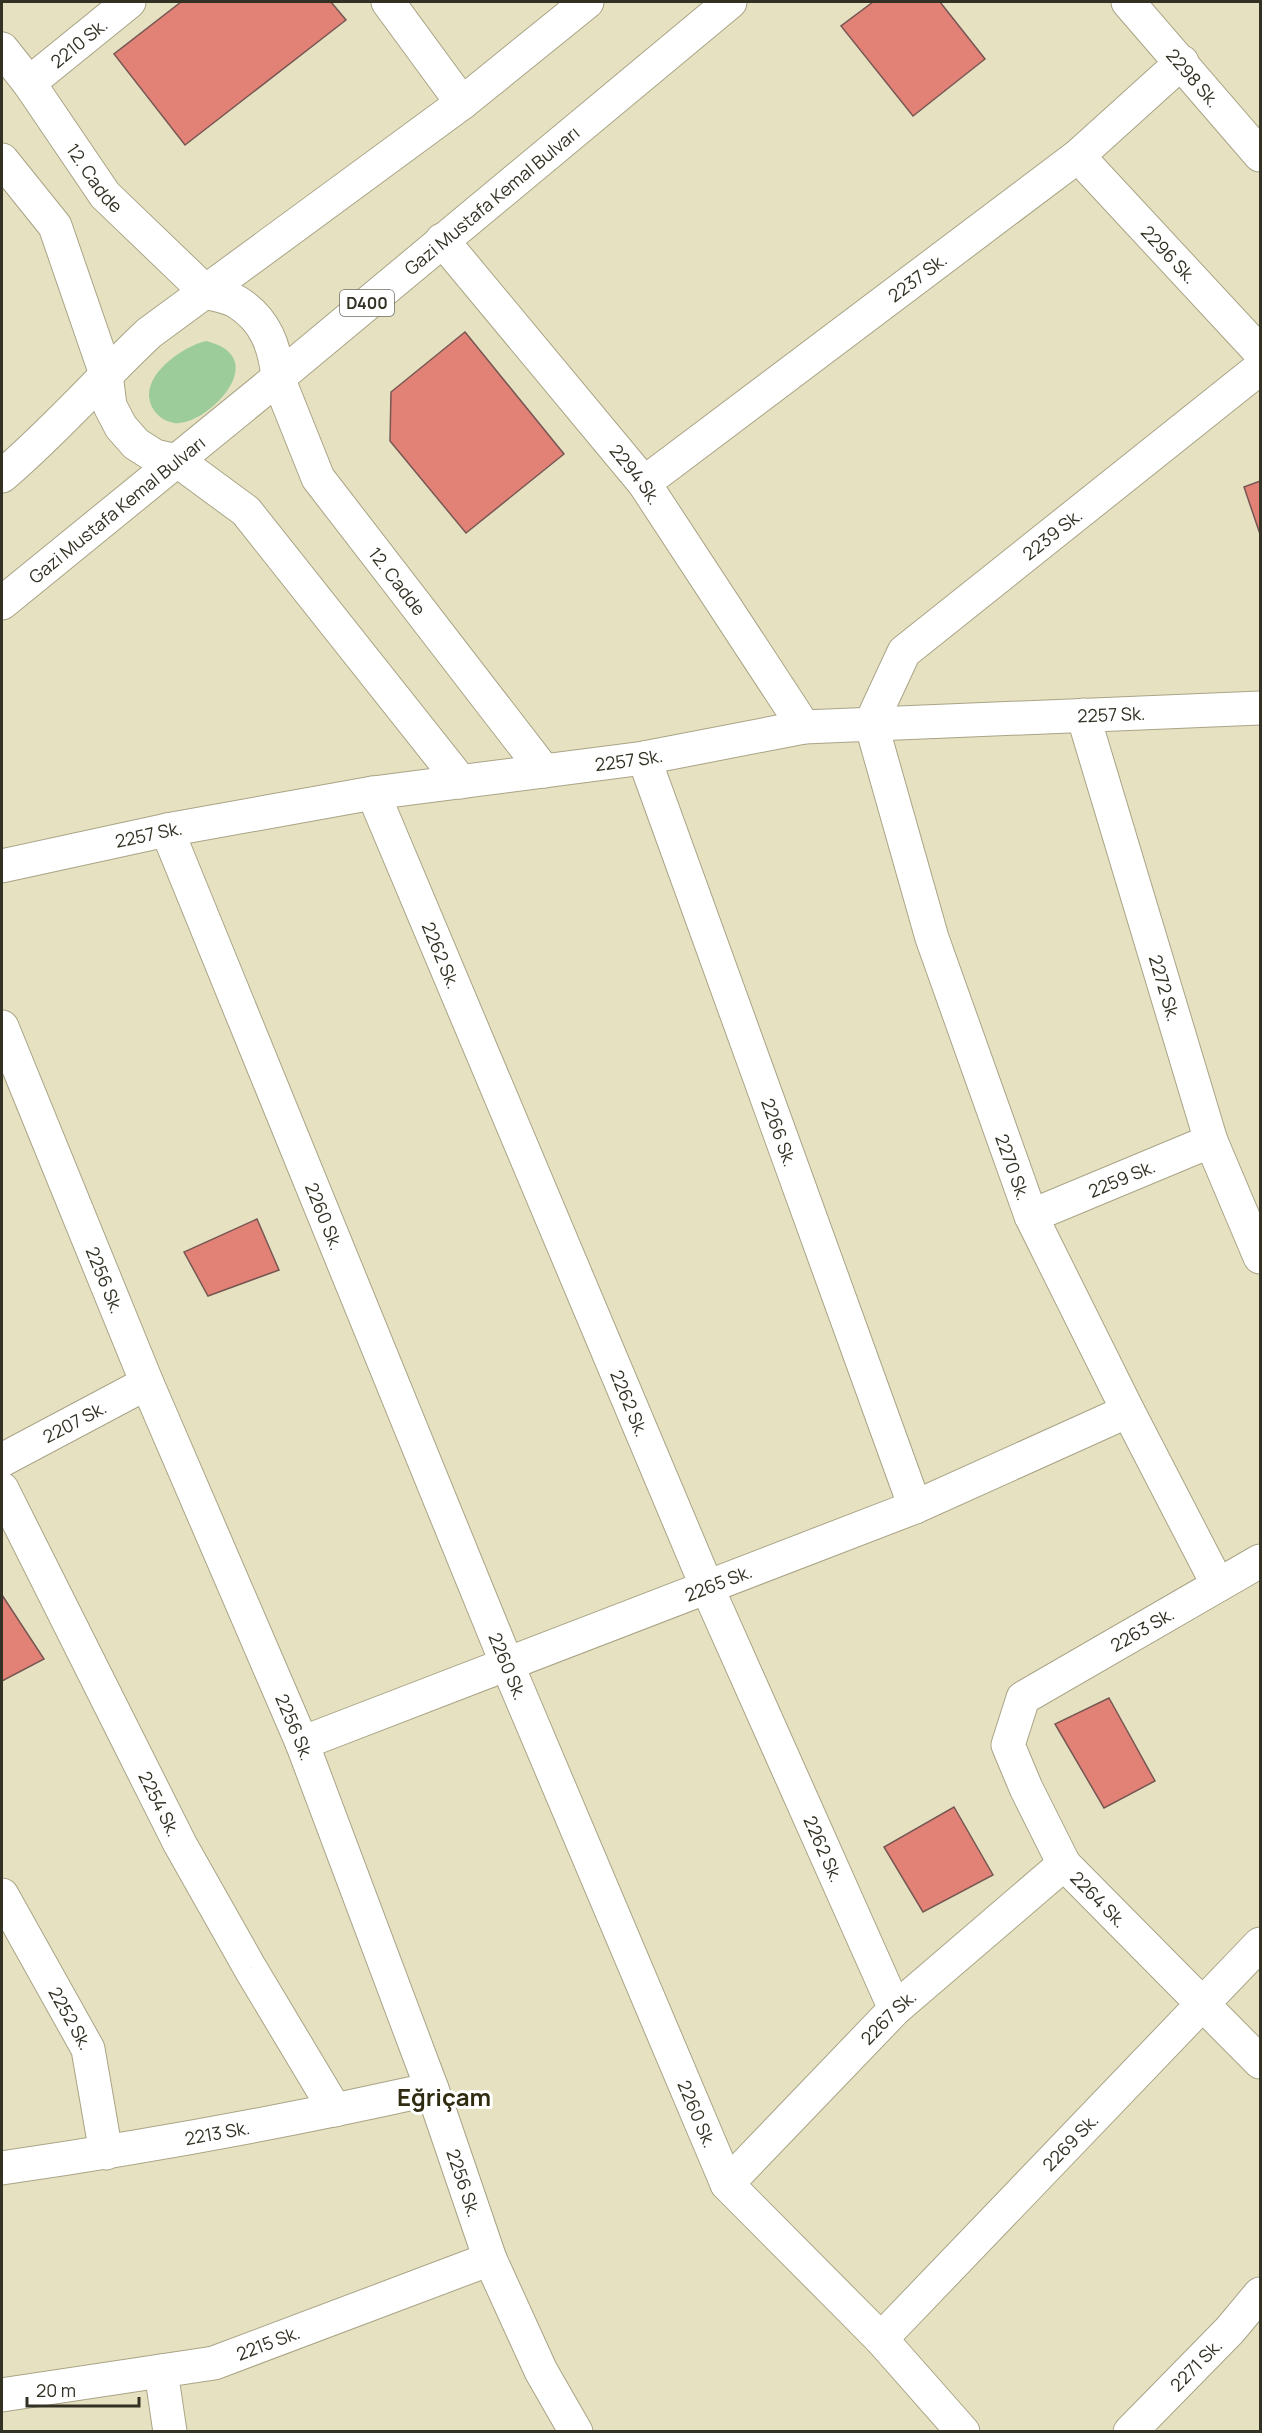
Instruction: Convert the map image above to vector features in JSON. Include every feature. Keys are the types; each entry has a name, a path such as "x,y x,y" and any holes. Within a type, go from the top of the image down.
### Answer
{"main road":[{"name":"2210 Sk.","path":"29,83 129,2"},
{"path":"388,2 462,103"},
{"path":"2,476 38,445 149,333 462,103 587,2"},
{"name":"Gazi Mustafa Kemal Bulvarı","path":"2,603 278,378 730,2"},
{"name":"2298 Sk.","path":"1128,2 1260,155"},
{"name":"12. Cadde","path":"2,49 29,83 105,195 206,292"},
{"name":"2237 Sk.","path":"644,483 1078,156 1182,62"},
{"name":"2296 Sk.","path":"1078,156 1260,352"},
{"path":"2,160 55,226 106,374 110,406 121,427 136,444 155,456 178,460 246,511 461,782"},
{"name":"2294 Sk.","path":"442,240 644,483 804,727"},
{"path":"206,292 236,302 255,316 268,334 276,354 278,378"},
{"name":"2239 Sk.","path":"871,723 904,652 1260,368"},
{"name":"12. Cadde","path":"278,378 318,478 544,771"},
{"name":"2257 Sk.","path":"2,866 167,830 373,793 644,758 804,727 1260,708"},
{"name":"2272 Sk.","path":"1083,715 1211,1141 1260,1257"},
{"name":"2270 Sk.","path":"871,723 932,938 1031,1216 1218,1585"},
{"name":"2266 Sk.","path":"644,758 915,1507"},
{"name":"2262 Sk.","path":"373,793 707,1587 895,2009"},
{"name":"2260 Sk.","path":"167,830 507,1664 727,2184 881,2339 963,2432"},
{"name":"2256 Sk.","path":"2,1027 147,1383 302,1743 432,2089 489,2259 542,2371 576,2432"},
{"name":"2259 Sk.","path":"1031,1216 1211,1141"},
{"name":"2207 Sk.","path":"2,1460 147,1383"},
{"name":"2265 Sk.","path":"302,1743 915,1507 1128,1411"},
{"name":"2254 Sk.","path":"2,1489 180,1844 249,1968 335,2110"},
{"name":"2263 Sk.","path":"1023,1698 1260,1561"},
{"name":"2264 Sk.","path":"1023,1698 1008,1744 1026,1788 1064,1864 1260,2062"},
{"name":"2267 Sk.","path":"727,2184 895,2009 1064,1864"},
{"name":"2252 Sk.","path":"2,1895 88,2049 106,2153"},
{"name":"2269 Sk.","path":"881,2339 1260,1944"},
{"name":"2213 Sk.","path":"2,2168 106,2153 335,2110 432,2089"},
{"name":"2215 Sk.","path":"2,2395 214,2363 489,2259"},
{"name":"2271 Sk.","path":"1130,2432 1230,2330 1260,2294"},
{"path":"160,2371 170,2432"}],"green space":[{"path":"206,341 226,350 235,362 235,376 228,390 216,404 187,422 174,423 164,419 152,407 149,396 156,375 174,357"}],"building":[{"path":"181,2 331,2 346,20 185,145 114,54"},
{"path":"873,2 940,2 985,59 913,116 841,26"},
{"path":"465,332 564,454 466,533 390,441 391,392"},
{"path":"1260,481 1260,534 1244,487"},
{"path":"257,1219 279,1270 208,1296 184,1252"},
{"path":"2,1595 44,1659 2,1681"},
{"path":"1109,1698 1155,1781 1104,1808 1055,1724"},
{"path":"954,1807 993,1875 923,1912 884,1847"}],"district":[{"name":"Eğriçam","path":"444,2096"}]}
